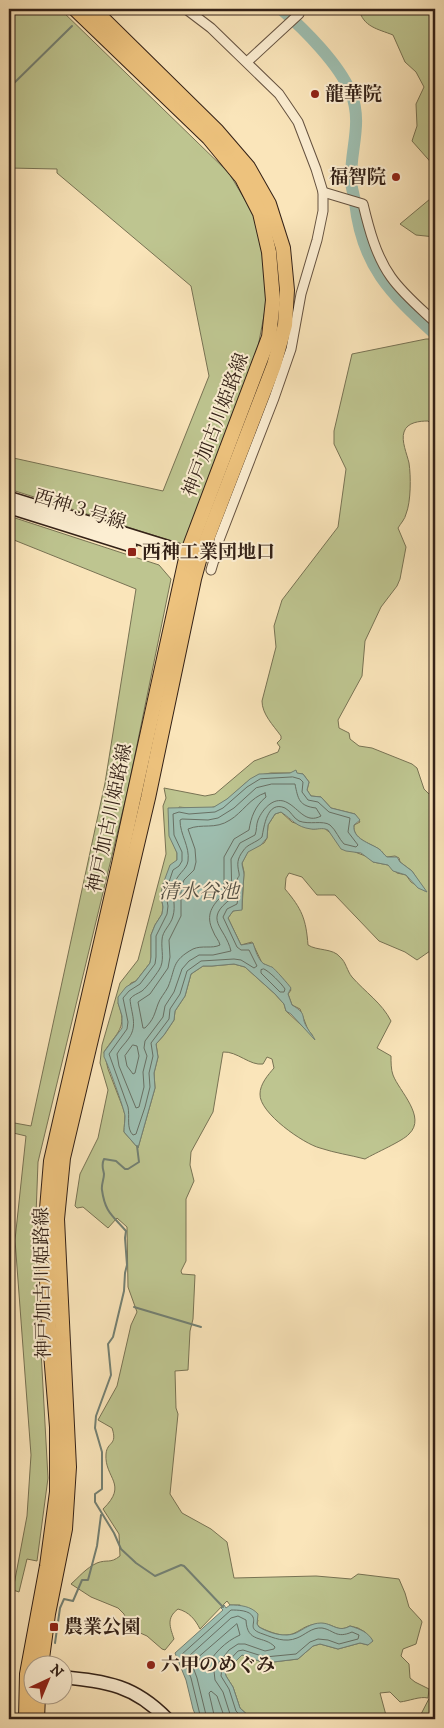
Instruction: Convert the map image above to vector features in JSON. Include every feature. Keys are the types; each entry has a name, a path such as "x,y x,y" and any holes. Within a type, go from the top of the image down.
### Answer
{"main road":[{"name":"神戸加古川姫路線","path":"26,1719 27,1674 47,1566 57,1492 57,1426 49,1329 45,1233 51,1161 112,893 196,562 269,337 273,300 269,252 260,213 242,178 209,138 75,9"},
{"name":"神戸加古川姫路線","path":"42,1656 48,1614 65,1529 69,1467 57,1219 64,1158 148,798 196,562 274,364 285,325 287,290 283,248 269,204 248,167 217,131 93,9"},
{"path":"37,1719 38,1706"}],"street":[{"path":"186,9 212,28 278,94 298,122 323,192 323,211 317,240 301,294 291,349 219,540 218,556 214,560 196,562"},
{"path":"248,62 288,26 297,11"},
{"path":"323,192 342,196 363,204 378,253 390,277 435,322"},
{"name":"西神３号線","path":"9,498 196,562"},
{"name":"西神３号線","path":"9,507 196,562"},
{"path":"196,562 214,560"},
{"path":"72,1678 101,1681 132,1692 149,1702 167,1719"}],"green space":[{"path":"9,9 60,9 229,173 254,215 264,261 266,305 257,352 184,545 9,489 9,457 163,491 209,376 191,286 57,173 57,169 9,168"},
{"path":"359,9 435,9 435,167 412,141 417,126 416,104 424,87 416,72 405,62 393,35 368,24"},
{"path":"435,198 435,237 416,235 400,224 430,199"},
{"path":"426,339 433,339 435,342 435,428 428,421 418,422 408,426 403,436 409,463 410,489 408,509 405,518 398,528 406,547 400,579 381,607 365,641 362,676 338,720 339,728 349,733 350,739 359,746 372,748 412,764 417,768 424,789 435,800 435,950 430,951 417,960 405,952 379,941 335,895 317,895 302,877 289,873 286,878 285,889 302,915 308,945 337,954 344,961 352,977 378,1003 391,1021 377,1048 391,1056 393,1075 410,1104 415,1120 414,1127 406,1137 365,1159 320,1148 304,1141 284,1127 274,1118 262,1102 261,1087 274,1068 272,1059 267,1057 263,1064 258,1064 228,1052 223,1052 213,1112 191,1152 190,1165 194,1181 186,1199 186,1261 181,1271 182,1274 195,1275 193,1319 190,1331 188,1370 175,1371 176,1408 178,1414 170,1494 182,1513 211,1529 227,1542 234,1578 316,1576 351,1579 358,1574 399,1579 409,1607 422,1622 416,1644 403,1649 401,1656 409,1664 410,1678 429,1689 428,1698 400,1702 390,1692 380,1693 387,1719 252,1719 240,1708 233,1687 225,1672 242,1655 265,1663 298,1659 313,1646 320,1644 338,1649 360,1643 368,1645 365,1632 350,1626 342,1629 327,1624 320,1624 310,1625 292,1634 280,1635 259,1627 257,1624 258,1620 240,1605 230,1605 227,1601 200,1629 191,1616 185,1612 178,1609 174,1612 170,1619 170,1627 174,1639 165,1650 147,1636 129,1628 124,1614 118,1608 91,1597 71,1584 93,1565 114,1560 120,1556 119,1534 103,1509 111,1500 115,1487 106,1462 107,1450 113,1441 114,1434 112,1428 98,1420 117,1386 131,1325 137,1312 128,1287 127,1227 117,1218 108,1228 83,1207 77,1208 75,1206 80,1174 98,1138 108,1090 100,1063 102,1045 120,983 138,960 166,854 163,806 166,798 164,788 205,796 215,794 254,761 278,752 280,747 277,743 281,736 271,724 262,706 276,647 274,626 282,600 338,527 346,469 334,444 334,431 352,354","holes":["303,774 309,782 307,790 311,796 321,797 331,808 355,814 360,822 354,825 356,834 362,840 379,849 387,857 395,856 399,858 400,862 412,871 425,891 411,882 406,875 397,873 388,865 373,862 368,857 355,852 324,828 313,829 292,822 281,812 275,814 268,825 267,838 264,843 248,851 242,863 244,872 242,909 233,911 228,918 241,945 252,942 262,963 275,971 289,986 291,990 288,994 292,1005 300,1009 308,1030 313,1036 286,1011 284,1004 275,994 245,967 234,964 203,966 191,974 185,996 175,1011 174,1020 156,1044 158,1057 154,1073 155,1088 138,1148 124,1132 125,1115 108,1069 104,1052 120,1029 122,1018 118,1003 131,983 136,981 150,963 151,935 162,914 161,896 163,884 177,860 174,845 179,807 214,807 222,804 245,784 260,775"]},
{"path":"9,516 159,565 171,579 128,789 38,1162 35,1242 48,1478 37,1561 27,1559 19,1592 13,1590 27,1516 31,1455 15,1240 26,1136 9,1132 9,1122 31,1126 105,783 136,589 9,538"},
{"path":"435,1687 435,1719 420,1719 419,1718"}],"water":[{"name":"清水谷池","path":"296,770 297,773 303,774 309,782 307,790 311,796 321,797 331,808 355,814 360,820 354,825 356,834 362,840 379,849 387,857 397,857 400,862 412,871 427,892 418,888 406,875 393,871 388,865 373,862 361,853 341,849 328,830 306,828 298,825 281,812 275,814 268,825 267,838 261,845 248,852 242,863 244,875 242,910 233,911 228,918 241,945 253,943 262,962 274,968 291,988 288,994 292,1005 302,1014 305,1025 315,1040 286,1011 284,1004 275,994 245,967 234,964 203,966 191,974 185,996 175,1011 174,1020 156,1044 158,1057 154,1073 155,1088 138,1148 124,1132 124,1112 104,1057 104,1052 122,1028 122,1016 118,997 126,987 136,981 150,963 151,935 162,914 161,896 163,884 170,865 177,860 177,853 169,836 168,808 214,807 259,774 290,773"},
{"path":"224,1605 226,1608 234,1605 252,1609 258,1614 257,1624 259,1627 277,1634 287,1635 296,1633 311,1625 321,1623 338,1628 354,1627 366,1633 373,1641 368,1645 360,1643 338,1649 320,1644 313,1646 298,1659 265,1663 242,1655 225,1672 233,1687 240,1708 252,1719 197,1719 186,1680 175,1653 223,1610 221,1608"}],"waterway":[{"path":"281,9 311,37 346,82 351,93 356,115 351,183 364,244 381,277 392,291 435,334"},
{"path":"9,88 72,26"},
{"path":"137,1146 139,1162 128,1169 125,1169 116,1161 104,1159 102,1166 104,1174 102,1188 105,1203 110,1213 126,1231 127,1265 124,1291 113,1337 108,1344 111,1375 96,1416 95,1428 102,1452 102,1489 95,1494 95,1502 114,1533 121,1549 136,1563 155,1576 181,1565 184,1566 223,1607"},
{"path":"134,1307 201,1327"},
{"path":"55,1643 60,1608 64,1599 73,1601 82,1580 88,1580 97,1546 101,1515"}],"place":[{"name":"龍華院","path":"315,94"},
{"name":"福智院","path":"396,177"},
{"name":"西神工業団地口","path":"132,552"},
{"name":"農業公園","path":"54,1627"},
{"name":"六甲のめぐみ","path":"151,1665"}]}
